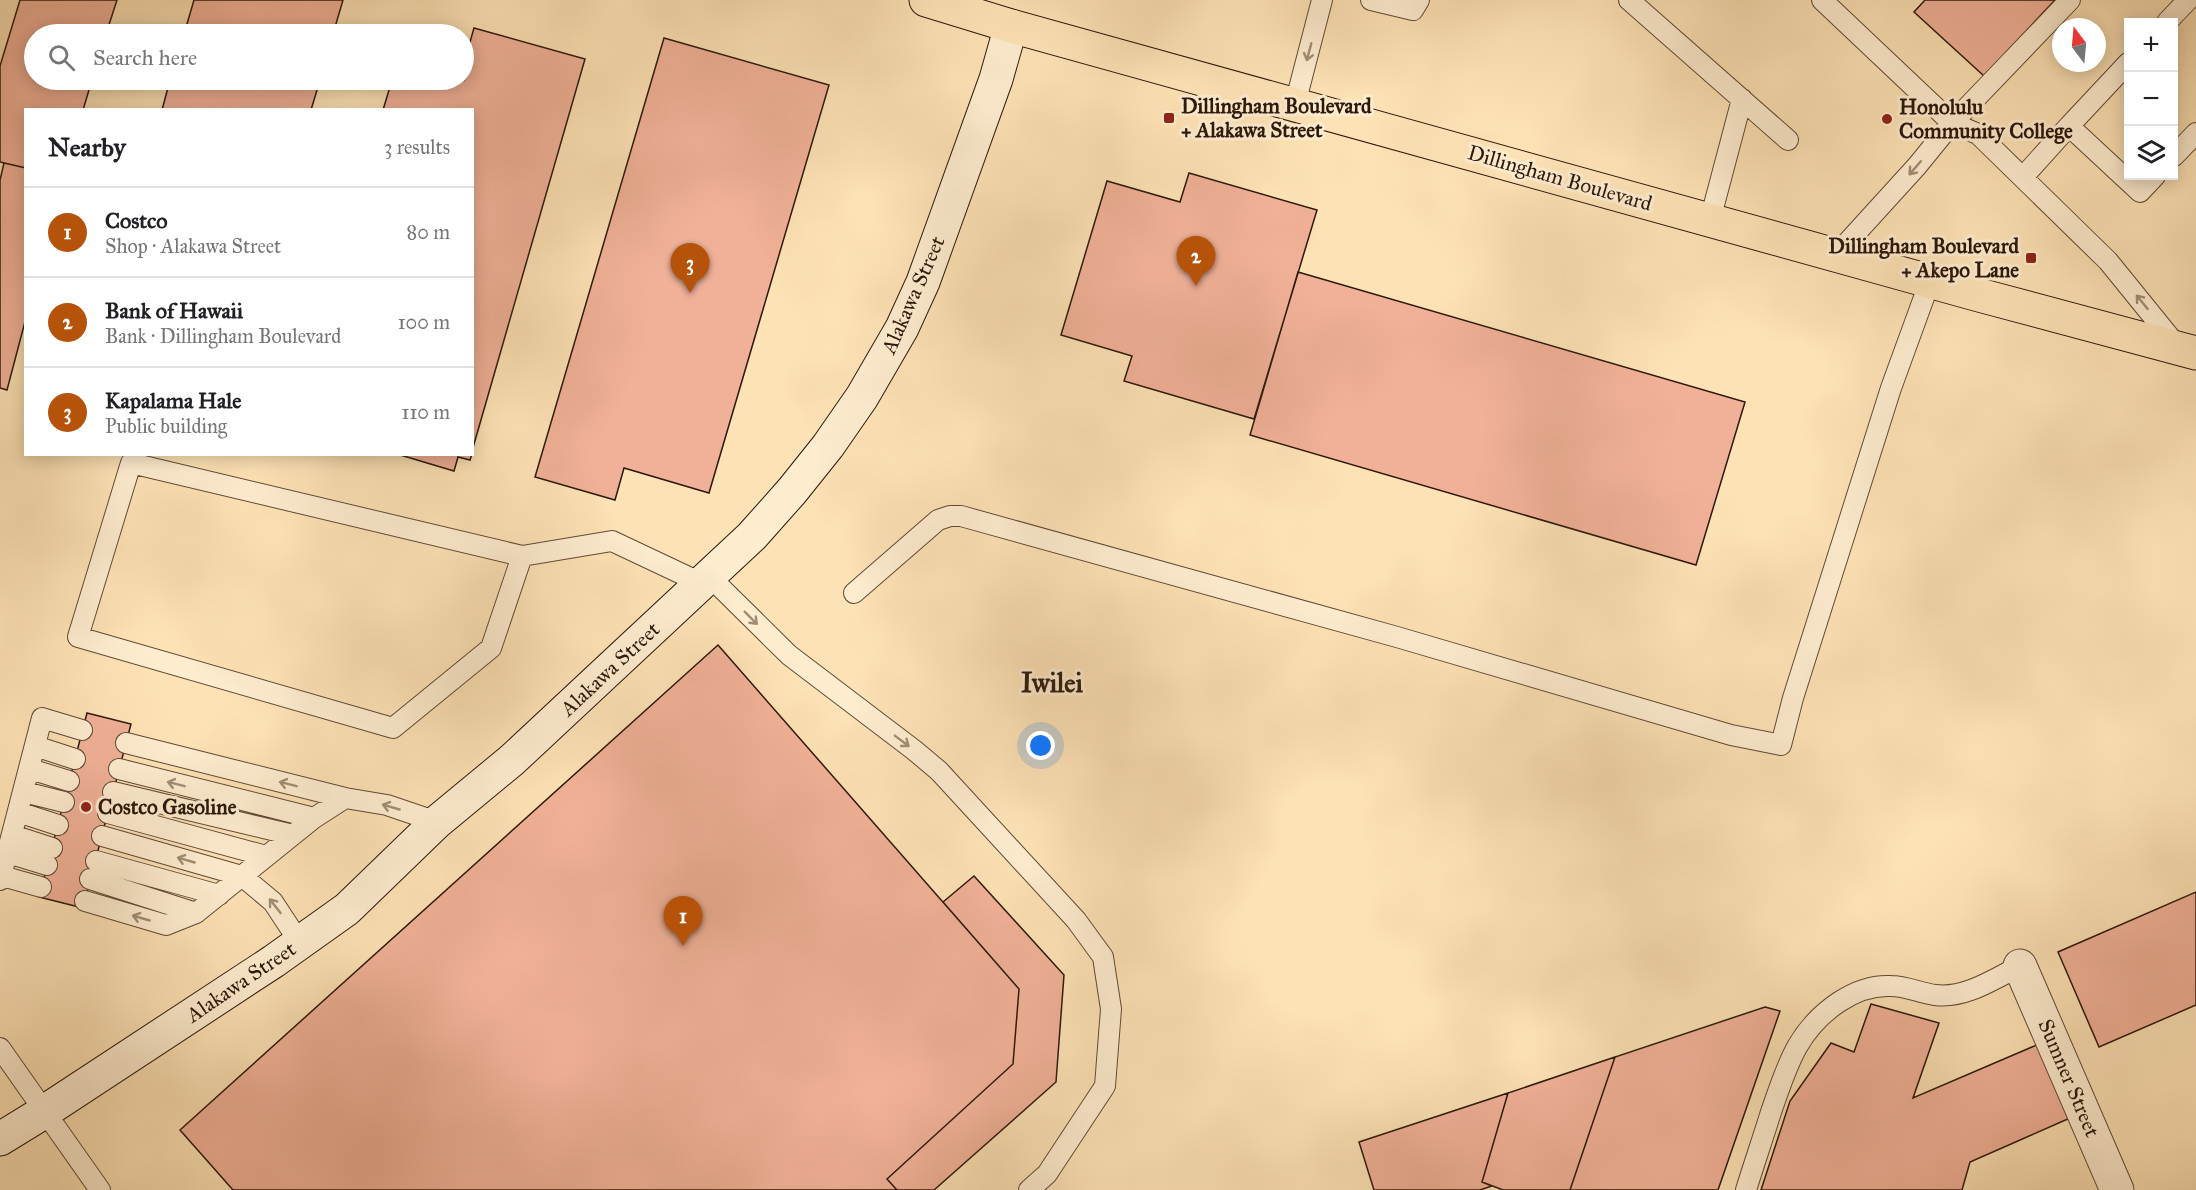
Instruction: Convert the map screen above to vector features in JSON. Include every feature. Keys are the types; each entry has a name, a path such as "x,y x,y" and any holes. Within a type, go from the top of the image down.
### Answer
{"main road":[{"name":"Dillingham Boulevard","path":"926,0 964,5 1011,26 2187,350"},
{"name":"Alakawa Street","path":"0,1139 300,943 347,909 436,822 512,760 752,536 828,446 862,397 902,328 923,282 996,80 1011,26"},
{"name":"Sumner Street","path":"2020,966 2117,1190"}],"lane":[{"path":"1295,104 1322,0"},
{"path":"1371,0 1413,10 1419,0"},
{"path":"1629,0 1788,140"},
{"path":"1822,0 1952,123 1978,134 2108,261 2187,350"},
{"path":"1836,255 1917,166 1952,123 2070,0"},
{"path":"2171,18 2188,0"},
{"path":"2022,177 2124,67"},
{"path":"1710,220 1742,99"},
{"path":"2069,126 2124,177"},
{"path":"2178,152 2196,133"},
{"path":"2127,180 2140,192 2151,180"},
{"path":"854,593 932,524 950,516 961,516 1397,637 1731,735 1781,746 1793,698 1891,388 1930,281"},
{"path":"522,556 491,648 393,728 78,637 131,463 522,556 612,541 706,580 789,656 939,771 1077,920 1103,957 1111,1009 1105,1086 1047,1174 1029,1190"},
{"path":"41,887 1,878 42,718 82,730"},
{"path":"126,743 345,798 387,805 436,822"},
{"path":"35,746 75,759"},
{"path":"30,769 69,781"},
{"path":"119,770 314,818"},
{"path":"24,792 64,802"},
{"path":"113,792 293,835"},
{"path":"85,901 166,926 196,913 314,818 345,798"},
{"path":"18,813 58,825"},
{"path":"108,813 266,856"},
{"path":"102,836 242,876 273,902 300,943"},
{"path":"10,844 50,856"},
{"path":"196,913 93,870 219,894"},
{"path":"1746,1190 1790,1060 1807,1031 1824,1013 1859,991 1875,987 1890,986 1933,995 1958,995 2020,966"},
{"path":"0,1048 100,1190"}],"building":[{"path":"20,0 117,0 109,24 24,24 24,90 89,90 84,108 24,108 24,168 0,162 0,66"},
{"path":"194,0 343,0 336,24 187,24"},
{"path":"1925,0 2055,0 1984,76 1914,12"},
{"path":"474,28 585,59 474,444 474,108 384,108 389,90 474,90"},
{"path":"664,38 829,85 709,493 624,468 615,500 535,477"},
{"path":"167,90 317,90 312,108 163,108"},
{"path":"4,163 24,168 24,326 7,390 0,388 0,180"},
{"path":"1189,173 1317,210 1254,419 1124,381 1132,356 1061,335 1107,181 1180,202"},
{"path":"1298,272 1745,402 1696,565 1250,435"},
{"path":"404,456 471,456 470,460 458,457 454,471"},
{"path":"718,645 1019,989 1013,1064 887,1179 897,1190 233,1190 180,1130"},
{"name":"Costco Gasoline","path":"87,713 131,724 83,908 39,897"},
{"path":"974,876 1064,975 1056,1082 934,1190 897,1190 887,1179 1013,1064 1019,989 943,902"},
{"path":"2196,892 2196,1005 2099,1047 2058,952"},
{"path":"1871,1004 1939,1023 1913,1098 2046,1041 2079,1114 1970,1162 1962,1190 1761,1190 1790,1101 1831,1043 1854,1052"},
{"path":"1765,1007 1780,1011 1718,1190 1570,1190 1615,1057"},
{"path":"1615,1057 1570,1190 1503,1190 1482,1182 1508,1093"},
{"path":"1508,1093 1482,1182 1492,1186 1480,1190 1374,1190 1359,1142"}],"place":[{"name":"Dillingham Boulevard + Alakawa Street","path":"1169,118"},
{"name":"Honolulu Community College","path":"1887,119"},
{"name":"Dillingham Boulevard + Akepo Lane","path":"2031,258"},
{"name":"Bank of Hawaii","path":"1196,286"},
{"name":"Kapalama Hale","path":"690,293"},
{"name":"Costco Gasoline","path":"86,807"},
{"name":"Costco","path":"683,946"}],"district":[{"name":"Iwilei","path":"1052,682"}]}
